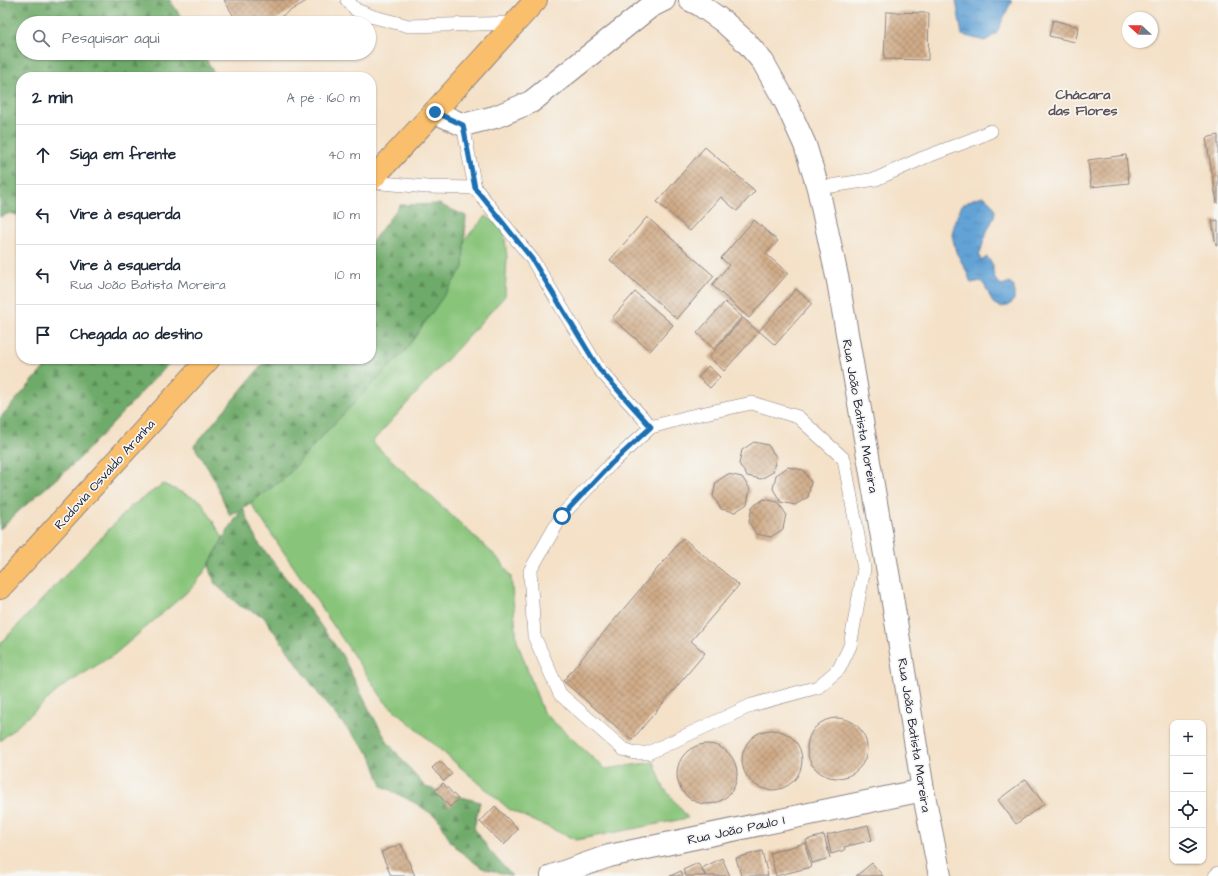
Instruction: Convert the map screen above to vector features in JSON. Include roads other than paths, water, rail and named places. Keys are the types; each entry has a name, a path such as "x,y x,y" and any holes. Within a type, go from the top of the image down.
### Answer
{"highway":[{"path":"376,176 536,0"},
{"name":"Rodovia Osvaldo Aranha","path":"0,588 203,364"},
{"path":"0,569 40,545"}],"street":[{"path":"435,112 463,125 495,117 531,102 650,7 664,0"},
{"name":"Rua João Batista Moreira","path":"690,0 700,5 724,22 746,42 763,62 786,103 805,145 818,188 838,281 890,584 923,790 940,876"},
{"name":"Rua João Paulo I","path":"552,876 609,856 923,790"}],"lane":[{"path":"348,0 356,10 372,16"},
{"path":"376,18 409,26 515,23"},
{"path":"463,125 475,188 532,259 599,369 651,427"},
{"path":"818,188 876,179 923,158 991,131"},
{"path":"376,182 427,187 475,188"},
{"path":"752,403 798,417 844,459 864,569 850,646 839,668 818,687 752,705 648,753 635,753 623,748 560,694 534,636 530,571 562,516 611,464 651,427 690,416 752,403"},
{"path":"1215,876 1218,873"}],"water":[{"path":"956,0 1012,0 996,34 985,41 962,35"},
{"path":"983,196 990,201 995,211 979,255 981,261 987,257 993,265 993,272 996,281 1002,285 1010,282 1014,287 1014,300 1008,306 1000,307 993,303 981,281 971,283 956,252 952,235 954,223 962,205"}],"district":[{"name":"Chácara das Flores","path":"1083,102"}]}
